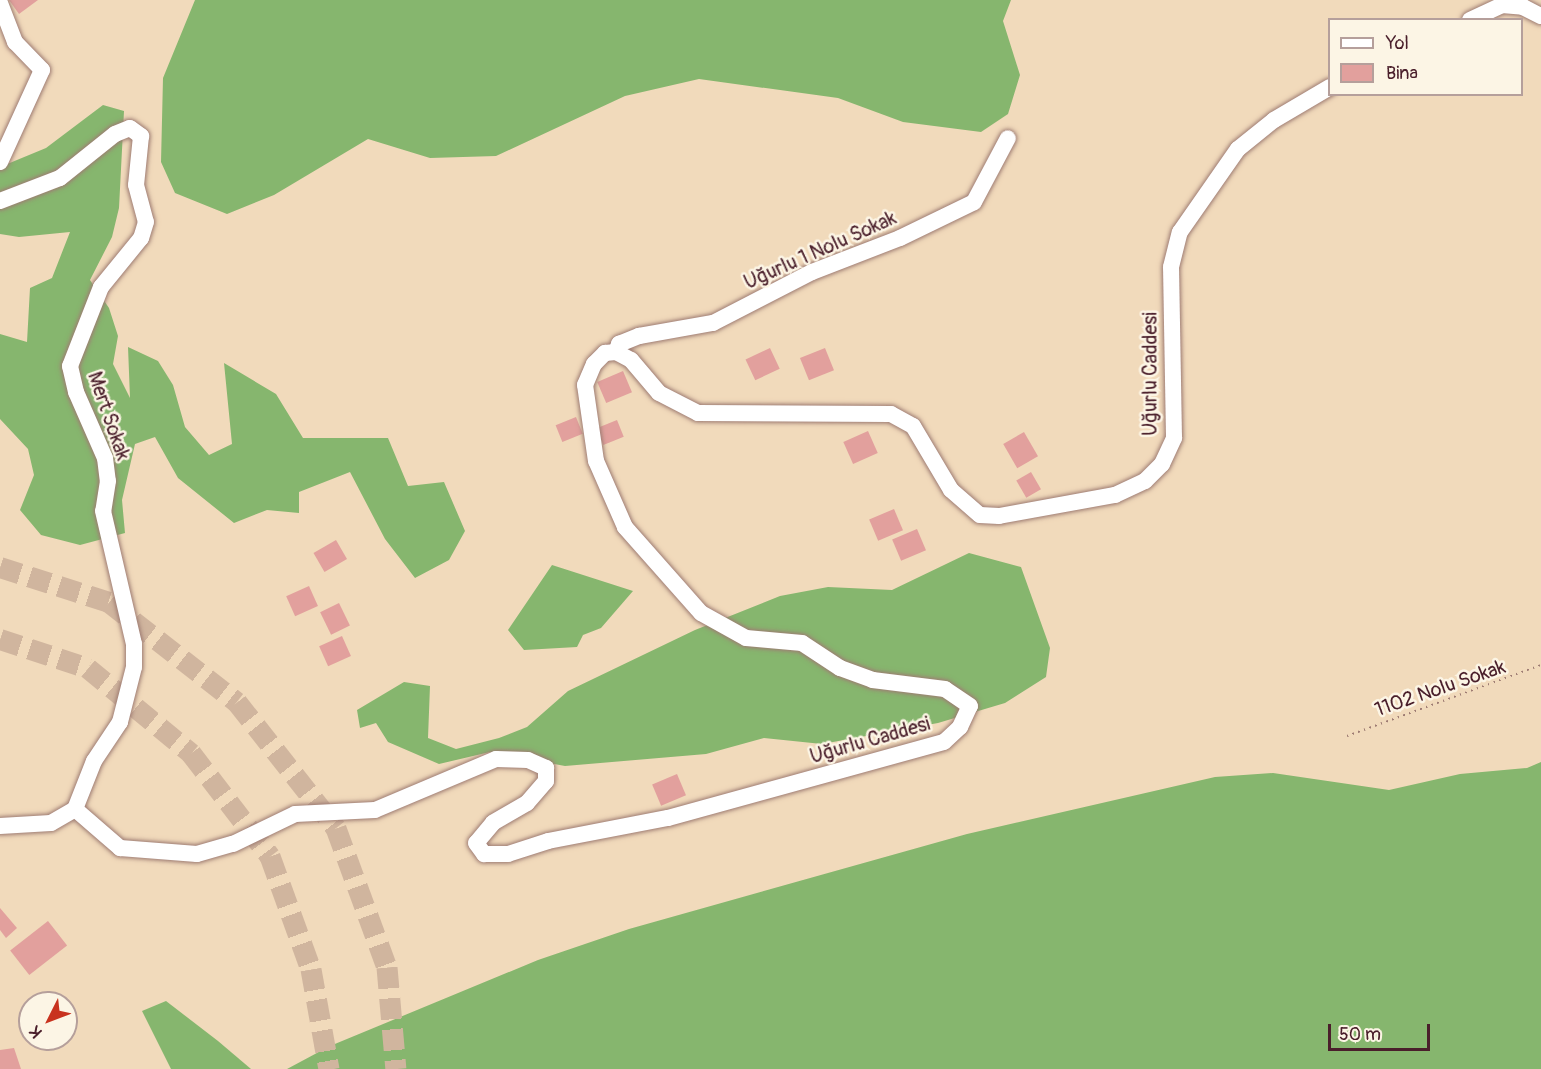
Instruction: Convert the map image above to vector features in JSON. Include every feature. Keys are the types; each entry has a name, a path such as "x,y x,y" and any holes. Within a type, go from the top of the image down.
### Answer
{"street":[{"path":"0,3 15,42 42,70 0,162"},
{"path":"1474,18 1502,5 1523,7 1541,16"},
{"name":"Uğurlu Caddesi","path":"75,809 120,848 197,854 233,844 295,814 375,810 496,759 528,760 546,768 546,781 527,803 493,823 476,843 484,854 508,854 548,841 668,818 944,742 960,727 970,706 945,689 873,680 840,668 801,643 746,638 701,613 625,527 596,461 585,385 599,359 605,353 616,352 631,360 659,393 698,413 891,414 913,426 951,490 980,515 999,516 1115,495 1145,481 1162,464 1174,438 1171,267 1180,232 1239,149 1274,120 1328,88"},
{"name":"Mert Sokak","path":"0,201 60,178 115,134 130,128 141,136 136,185 146,222 141,238 101,287 70,366 76,392 105,458 108,481 102,512 134,644 134,667 120,722 94,761 75,809"},
{"name":"Uğurlu 1 Nolu Sokak","path":"616,352 619,344 639,336 713,323 812,272 900,237 974,202 1008,138"},
{"path":"0,826 51,823 75,809"}],"path":[{"name":"1102 Nolu Sokak","path":"1347,736 1541,665"}],"green space":[{"path":"195,0 1011,0 1003,21 1020,75 1008,114 981,132 903,122 838,98 699,79 625,96 496,156 430,158 368,139 274,195 227,214 175,193 161,162 163,78"},
{"path":"103,105 124,111 119,208 112,237 90,280 109,308 118,336 113,364 130,398 128,347 158,361 173,385 185,427 209,455 232,444 224,363 276,394 303,438 388,438 408,486 444,482 465,531 449,560 415,578 385,539 350,472 299,492 299,513 267,510 234,523 178,478 155,437 135,444 122,500 125,533 80,545 41,535 20,510 34,475 28,449 0,419 0,334 27,342 30,288 52,278 70,232 19,237 0,234 0,167 46,148"},
{"path":"969,553 1021,567 1050,648 1046,677 1005,703 938,723 822,744 764,738 706,754 565,766 490,752 439,764 388,742 376,723 360,728 357,710 404,682 430,686 428,738 456,749 499,738 527,727 568,691 695,630 780,596 828,587 892,590"},
{"path":"552,565 633,591 601,628 583,635 577,647 524,650 508,630"},
{"path":"1541,762 1541,1069 287,1069 330,1046 538,960 629,929 967,834 1215,777 1273,773 1389,790 1460,774 1527,768"},
{"path":"166,1001 251,1069 171,1069 142,1011"}],"building":[{"path":"9,0 38,0 19,14"},
{"path":"770,348 780,369 755,380 746,359"},
{"path":"825,348 834,370 809,380 800,358"},
{"path":"623,371 632,392 606,403 597,382"},
{"path":"576,417 583,434 562,442 556,425"},
{"path":"617,420 624,437 603,445 597,428"},
{"path":"868,431 878,453 853,464 843,442"},
{"path":"1024,432 1038,456 1017,468 1003,444"},
{"path":"1031,472 1041,489 1026,498 1016,480"},
{"path":"894,509 903,530 878,541 869,520"},
{"path":"917,529 926,550 901,561 892,540"},
{"path":"336,540 347,559 324,572 313,553"},
{"path":"309,586 318,606 295,616 286,596"},
{"path":"339,603 350,625 331,635 320,612"},
{"path":"342,636 351,656 328,666 319,646"},
{"path":"677,774 686,795 661,806 652,785"},
{"path":"0,908 17,928 6,938 0,930"},
{"path":"48,921 67,945 29,975 10,951"},
{"path":"14,1048 21,1069 0,1069 0,1050"}],"tunnel":[{"path":"0,567 109,602 237,702 336,828 387,967 396,1069"},
{"path":"0,639 88,668 191,753 270,856 311,969 329,1069"}]}
